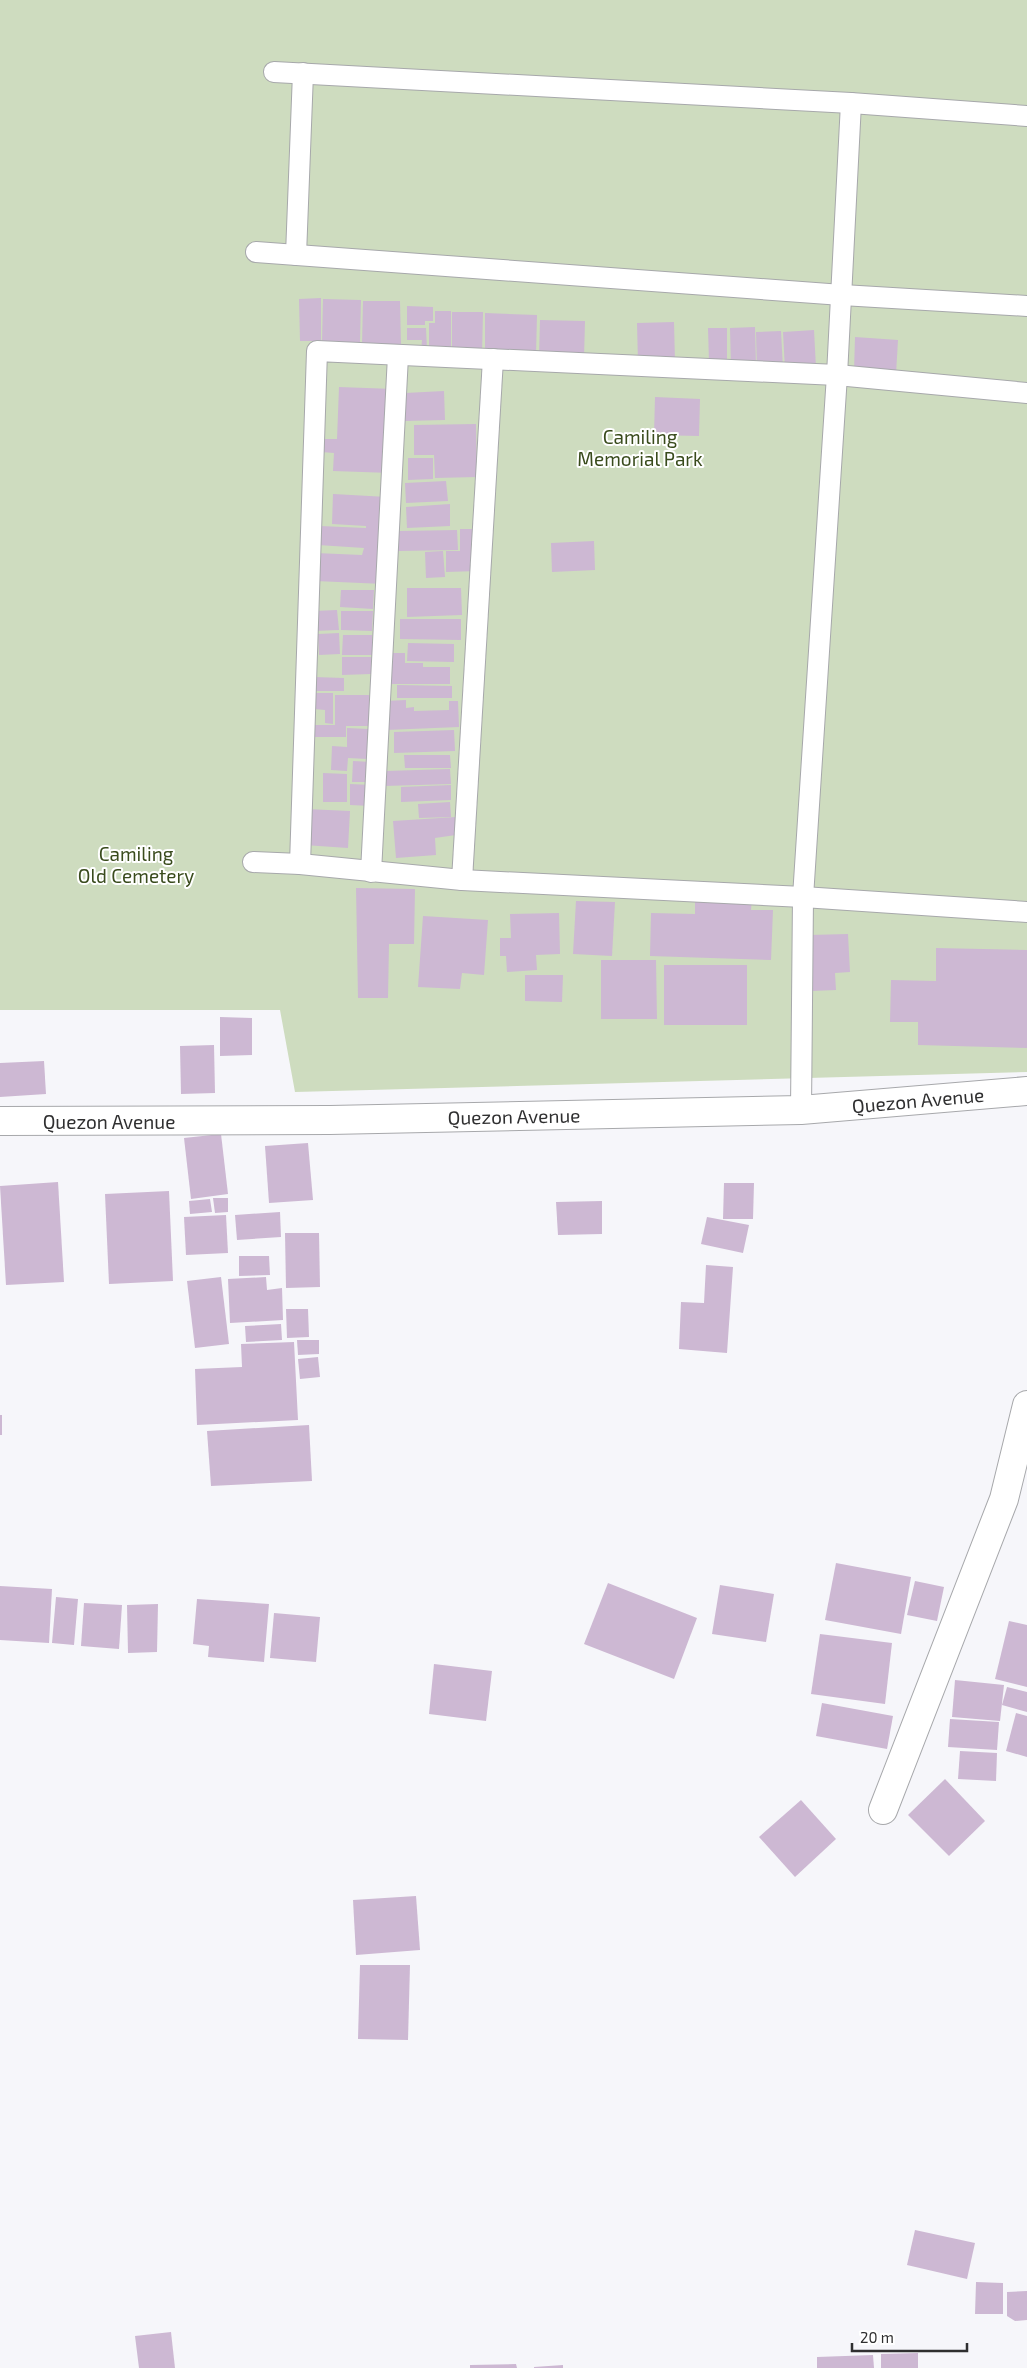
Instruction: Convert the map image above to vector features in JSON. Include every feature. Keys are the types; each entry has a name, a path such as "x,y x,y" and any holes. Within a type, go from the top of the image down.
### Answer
{"street":[{"name":"Quezon Avenue","path":"0,1121 330,1120 801,1110 1027,1091"},
{"path":"883,1810 1004,1499 1027,1405"}],"lane":[{"path":"274,72 851,103 1027,116"},
{"path":"296,255 303,73"},
{"path":"801,1110 803,897 842,295 851,103"},
{"path":"256,252 842,295 1027,306"},
{"path":"300,864 317,351 837,375 1027,393"},
{"path":"371,872 398,356"},
{"path":"462,880 493,359"},
{"path":"253,862 300,864 462,880 803,897 1027,912"}],"green space":[{"name":"Camiling Memorial Park","path":"0,0 1027,0 1027,1072 295,1092 280,1010 0,1010"}],"building":[{"path":"321,298 321,341 300,341 299,299"},
{"path":"323,299 361,300 360,343 322,343"},
{"path":"363,301 400,301 401,345 362,345"},
{"path":"407,306 433,307 433,321 425,321 425,325 407,325"},
{"path":"435,311 451,311 451,350 429,350 429,323 435,323"},
{"path":"452,312 483,312 482,355 452,355"},
{"path":"485,313 537,315 536,355 485,355"},
{"path":"540,320 585,321 584,358 539,357"},
{"path":"674,322 675,362 638,363 637,323"},
{"path":"755,327 756,366 731,367 730,328"},
{"path":"407,328 426,328 427,350 421,351 422,340 407,340"},
{"path":"708,328 727,328 727,362 709,362"},
{"path":"814,330 816,368 785,370 783,332"},
{"path":"781,331 783,369 757,370 756,332"},
{"path":"855,337 898,340 896,374 854,372"},
{"path":"339,387 394,389 391,473 333,471 334,453 321,452 321,439 337,439"},
{"path":"444,391 445,420 405,421 405,393"},
{"path":"655,397 700,399 699,436 654,435"},
{"path":"476,424 477,477 435,478 434,455 414,455 414,425"},
{"path":"408,458 433,458 433,479 408,480"},
{"path":"446,481 448,501 406,503 405,483"},
{"path":"333,494 387,497 384,584 315,581 316,553 362,555 364,548 318,545 320,526 366,528 366,526 332,524"},
{"path":"450,504 450,526 407,528 406,507"},
{"path":"460,529 478,529 478,571 446,572 446,551 460,551"},
{"path":"457,530 458,550 398,551 399,531"},
{"path":"594,541 595,570 552,572 551,543"},
{"path":"443,551 445,577 426,578 425,552"},
{"path":"407,588 461,588 462,615 407,617"},
{"path":"341,590 374,590 373,609 340,607"},
{"path":"337,610 339,630 313,631 313,611"},
{"path":"341,611 373,611 372,631 341,630"},
{"path":"400,619 461,619 461,640 400,639"},
{"path":"339,633 340,654 319,655 318,634"},
{"path":"343,635 372,635 372,655 342,655"},
{"path":"408,643 454,644 454,662 407,661"},
{"path":"390,653 405,653 405,663 423,663 423,667 450,667 450,684 390,684"},
{"path":"342,657 371,657 371,674 342,675"},
{"path":"314,677 344,678 344,691 314,691"},
{"path":"397,685 452,686 452,698 397,698"},
{"path":"314,693 333,693 333,724 325,723 325,710 314,709"},
{"path":"335,695 369,695 369,726 346,726 346,737 309,737 309,725 335,725"},
{"path":"406,700 406,708 414,707 414,711 449,710 449,701 458,701 459,727 386,730 385,701"},
{"path":"347,728 368,729 367,759 348,758 347,771 331,770 332,746 347,747"},
{"path":"454,730 455,751 394,753 394,732"},
{"path":"404,755 450,755 451,768 405,768"},
{"path":"353,761 372,762 371,782 352,782"},
{"path":"450,769 451,784 384,786 385,771"},
{"path":"323,773 347,774 347,802 323,802"},
{"path":"350,784 371,785 371,806 350,805"},
{"path":"451,785 451,800 401,802 401,787"},
{"path":"450,802 451,817 419,818 418,804"},
{"path":"306,809 350,811 348,848 304,845"},
{"path":"456,817 456,835 435,838 436,855 396,858 393,821"},
{"path":"356,888 415,889 414,944 389,944 388,998 358,998"},
{"path":"695,896 752,898 751,910 773,910 771,960 650,956 651,913 695,914"},
{"path":"576,901 615,902 612,956 573,954"},
{"path":"559,913 560,954 536,955 537,970 507,972 506,956 500,956 500,938 511,938 510,914"},
{"path":"423,916 488,920 484,975 462,973 460,989 418,987"},
{"path":"848,934 850,972 835,973 836,990 811,991 809,935"},
{"path":"936,948 1027,950 1027,1048 918,1045 918,1022 890,1022 891,980 936,981"},
{"path":"601,960 656,960 657,1019 601,1019"},
{"path":"664,965 747,965 747,1025 664,1025"},
{"path":"525,975 563,975 562,1002 525,1001"},
{"path":"220,1017 252,1018 252,1055 220,1056"},
{"path":"214,1045 215,1093 181,1094 180,1046"},
{"path":"44,1061 46,1094 0,1097 0,1063"},
{"path":"221,1134 228,1194 191,1199 184,1138"},
{"path":"308,1143 313,1200 269,1203 265,1146"},
{"path":"58,1182 64,1282 6,1285 0,1186"},
{"path":"724,1183 754,1183 753,1219 723,1219"},
{"path":"169,1191 173,1281 109,1284 105,1194"},
{"path":"213,1198 228,1198 228,1212 215,1213"},
{"path":"210,1199 212,1212 190,1214 189,1201"},
{"path":"602,1201 602,1234 558,1235 556,1202"},
{"path":"280,1212 281,1237 237,1240 235,1215"},
{"path":"226,1215 228,1253 186,1255 184,1217"},
{"path":"707,1217 749,1225 743,1253 701,1244"},
{"path":"285,1233 319,1233 320,1287 286,1288"},
{"path":"239,1256 269,1256 270,1275 239,1276"},
{"path":"706,1265 733,1267 727,1353 679,1349 681,1302 704,1303"},
{"path":"221,1277 229,1344 195,1348 187,1281"},
{"path":"266,1277 267,1290 282,1288 283,1320 230,1323 228,1279"},
{"path":"286,1309 308,1309 309,1337 287,1338"},
{"path":"281,1324 282,1340 246,1342 245,1326"},
{"path":"297,1340 319,1340 319,1354 298,1355"},
{"path":"294,1342 298,1420 197,1425 195,1369 242,1367 241,1344"},
{"path":"318,1357 320,1377 300,1379 298,1359"},
{"path":"0,1415 2,1415 2,1435 0,1435"},
{"path":"309,1425 312,1481 211,1486 207,1431"},
{"path":"836,1563 911,1577 901,1634 825,1620"},
{"path":"915,1581 944,1587 937,1621 907,1615"},
{"path":"608,1583 697,1618 674,1679 584,1644"},
{"path":"720,1585 774,1594 766,1642 712,1634"},
{"path":"0,1586 52,1589 49,1643 0,1640"},
{"path":"56,1597 78,1599 74,1645 52,1643"},
{"path":"197,1599 269,1604 264,1662 208,1657 209,1646 193,1644"},
{"path":"84,1603 122,1605 119,1649 81,1646"},
{"path":"158,1604 157,1652 128,1653 127,1605"},
{"path":"274,1613 320,1617 316,1662 270,1658"},
{"path":"1009,1621 1027,1625 1027,1687 995,1679"},
{"path":"820,1634 892,1643 885,1704 811,1694"},
{"path":"434,1664 492,1671 486,1721 429,1714"},
{"path":"955,1680 1004,1685 1000,1721 952,1717"},
{"path":"1007,1687 1027,1692 1027,1712 1002,1705"},
{"path":"822,1703 893,1716 887,1749 816,1736"},
{"path":"1016,1713 1027,1716 1027,1757 1006,1751"},
{"path":"950,1719 999,1722 997,1750 948,1747"},
{"path":"960,1751 997,1753 996,1781 958,1779"},
{"path":"945,1779 985,1821 949,1856 908,1815"},
{"path":"801,1800 836,1839 795,1877 759,1837"},
{"path":"416,1896 420,1950 356,1955 353,1900"},
{"path":"360,1965 410,1965 408,2040 358,2039"},
{"path":"915,2230 975,2243 967,2279 907,2265"},
{"path":"976,2282 1003,2283 1003,2314 975,2314"},
{"path":"1027,2291 1027,2320 1015,2321 1007,2316 1007,2292"},
{"path":"171,2332 175,2368 139,2368 135,2336"},
{"path":"918,2353 918,2368 881,2368 881,2354"},
{"path":"873,2355 874,2368 817,2368 817,2357"},
{"path":"516,2364 517,2368 470,2368 470,2365"},
{"path":"563,2365 563,2368 534,2368 534,2367"}],"park label":[{"name":"Camiling Old Cemetery","path":"136,864"}]}
